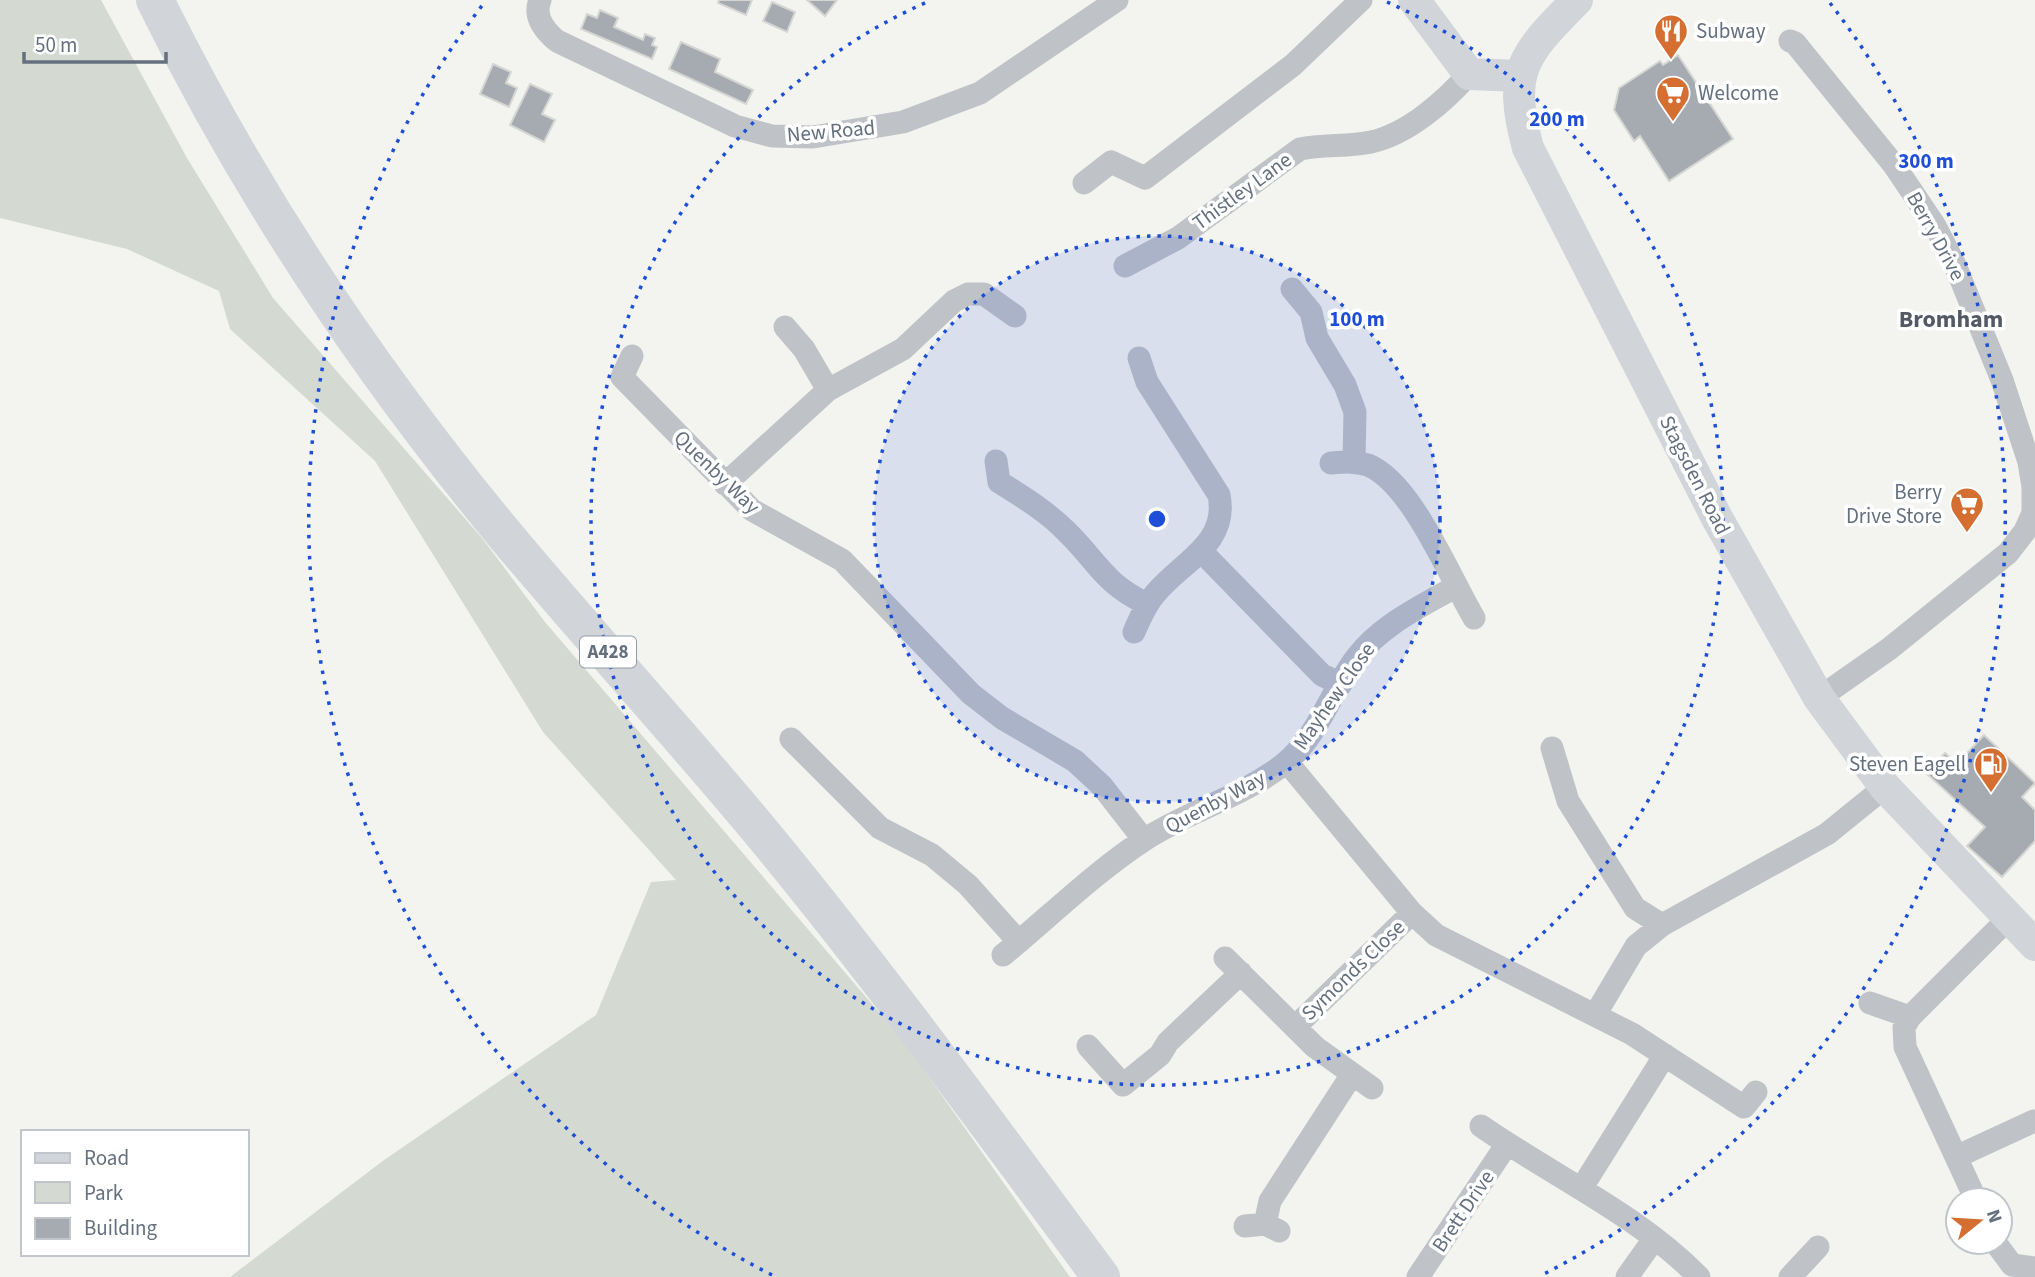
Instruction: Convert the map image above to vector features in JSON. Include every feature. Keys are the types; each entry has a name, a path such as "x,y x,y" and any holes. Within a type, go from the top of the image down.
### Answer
{"highway":[{"name":"A428","path":"155,0 279,222 382,377 505,535 767,840 931,1048 1101,1277"}],"street":[{"name":"New Road","path":"540,10 558,41 735,126 772,136 813,137 903,122 980,93 1085,10 1117,0"},
{"path":"1084,183 1111,162 1145,178 1293,65 1361,0"},
{"path":"1414,0 1469,74 1520,76 1527,56 1577,0"},
{"name":"Berry Drive","path":"1790,41 1795,43 1894,165 1935,226 1955,265 2002,380 2027,431 2033,487 2033,513 2025,531 2008,553 1889,649 1819,698"},
{"name":"Thistley Lane","path":"1125,266 1178,237 1300,149 1371,142 1406,128 1456,88 1469,74"},
{"name":"Stagsden Road","path":"1520,76 1517,108 1528,148 1735,553 1819,698 1885,787 2035,945"},
{"path":"1292,289 1321,309 1317,338 1345,384 1355,412 1354,461"},
{"path":"725,484 828,390 903,349 954,301 968,294 984,294 1015,316"},
{"path":"785,327 804,349 828,390"},
{"name":"Quenby Way","path":"632,356 622,377 752,510 842,560 971,694 1002,718 1075,761 1102,786 1144,840 1261,780 1287,762 1412,913 1436,935 1463,951 1539,984 1595,1015 1665,1055 1744,1107 1756,1092"},
{"path":"1134,632 1147,604 1156,592 1202,552 1219,526 1219,495 1147,382 1139,358"},
{"path":"996,461 999,482 1035,505 1068,532 1113,585 1147,604"},
{"path":"1331,463 1354,461 1388,477 1406,495 1474,618"},
{"path":"1202,552 1322,675 1341,684"},
{"name":"Mayhew Close","path":"1287,762 1307,738 1356,659 1373,640 1400,619 1455,587"},
{"path":"791,739 880,828 932,855 968,885 1011,948 1144,840"},
{"path":"1552,748 1568,801 1635,908 1662,925"},
{"path":"1595,1015 1636,946 1662,925 1827,834 1885,787"},
{"name":"Symonds Close","path":"1295,1027 1412,913"},
{"path":"1969,1186 1905,1047 1905,1027 1910,1017 2010,917"},
{"name":"Symonds Close","path":"1088,1045 1123,1085 1160,1055 1233,966 1295,1027 1351,1076 1372,1088"},
{"path":"1870,1003 1910,1017"},
{"path":"1581,1189 1665,1055"},
{"path":"1263,1227 1270,1200 1351,1076"},
{"path":"1956,1157 2034,1121"},
{"path":"1481,1126 1654,1239 1699,1277"},
{"name":"Brett Drive","path":"1418,1277 1507,1144"},
{"path":"1627,1277 1654,1239"},
{"path":"1790,1277 1818,1247"},
{"path":"2010,1271 2035,1268"}],"green space":[{"path":"0,0 101,0 187,158 273,298 482,538 545,622 902,1039 1070,1277 230,1277 384,1160 596,1015 651,882 676,880 543,732 375,461 230,329 219,291 127,249 0,218"}],"building":[{"path":"719,0 752,0 746,15 718,3"},
{"path":"807,0 837,0 825,16"},
{"path":"772,2 795,12 787,32 763,21"},
{"path":"600,10 618,18 614,27 643,40 645,34 655,38 652,45 657,47 652,59 581,29 587,14 597,18"},
{"path":"681,42 720,59 715,72 753,90 746,104 669,69"},
{"name":"Welcome","path":"1678,55 1733,139 1669,181 1640,136 1634,141 1614,110 1619,88 1660,61 1663,65"},
{"path":"493,64 511,72 506,83 517,88 509,107 480,94"},
{"path":"530,84 552,94 542,114 555,120 544,142 510,125"},
{"path":"1984,735 2035,783 2022,797 2035,810 2035,841 2002,877 1967,846 1985,827 1926,773 1945,753 1957,764"}],"place":[{"name":"Subway","path":"1671,61"},
{"name":"Welcome","path":"1673,123"},
{"name":"Berry Drive Store","path":"1967,534"},
{"name":"Steven Eagell","path":"1991,794"}],"district":[{"name":"Bromham","path":"1951,319"}]}
